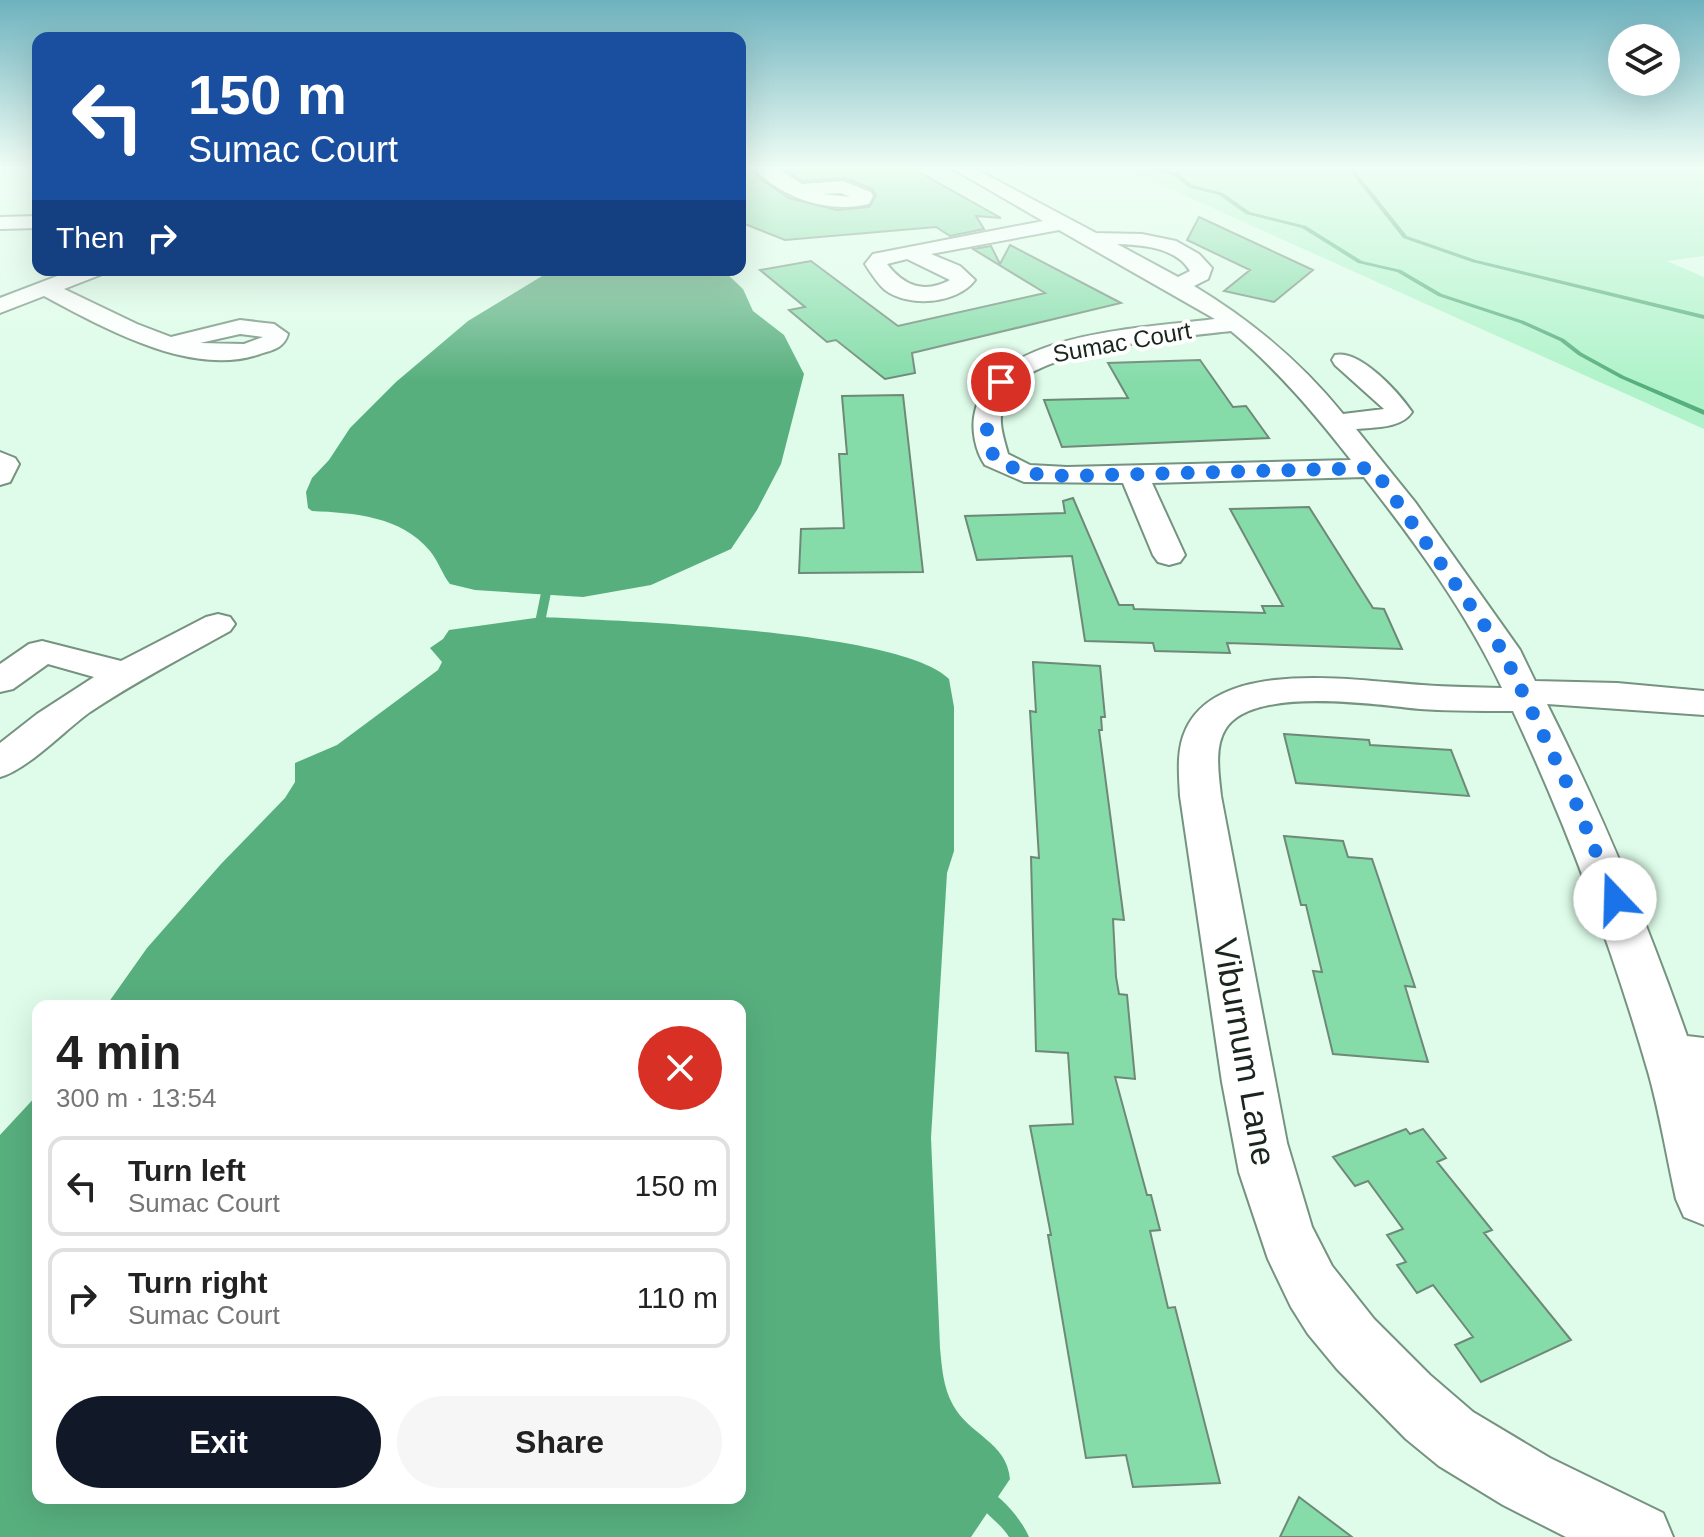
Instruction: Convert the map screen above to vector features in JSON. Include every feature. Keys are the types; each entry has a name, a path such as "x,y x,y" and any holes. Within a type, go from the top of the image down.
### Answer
{"street":[{"path":"909,252 1017,238"},
{"path":"1090,238 1178,286 1235,323 1275,355 1339,423 1502,650 1599,855 1624,921 1685,1058 1675,1077 1704,1199"},
{"path":"0,306 78,276"},
{"path":"47,289 115,322 174,344"},
{"name":"Sumac Court","path":"1235,323 1098,342 1057,351 1023,365 1001,382 989,403 986,426 995,459 1008,467 1044,475 1373,468"},
{"path":"1339,423 1387,418 1399,412 1390,399 1344,360"},
{"path":"0,461 5,464 0,476"},
{"path":"1134,475 1169,555"},
{"path":"8,747 124,673 218,624"},
{"path":"0,681 42,652 124,673"},
{"name":"Viburnum Lane","path":"1639,1537 1510,1473 1459,1440 1412,1403 1329,1312 1298,1260 1276,1209 1262,1162 1228,974 1226,942 1198,759 1201,736 1211,719 1250,698 1304,690 1526,696 1617,695 1704,703"}],"shaded area":[{"path":"1279,238 1704,238 1704,256 1667,261 1704,277 1704,429"},
{"path":"542,276 729,276 743,289 753,311 784,335 804,374 781,464 757,510 731,549 651,585 583,597 475,590 450,584 430,551 418,539 391,523 308,508 306,492 312,478 329,460 350,428 396,382 468,321"},
{"path":"542,617 756,631 876,649 921,662 949,679 954,707 954,851 947,873 931,1138 940,1348 945,1384 953,1405 1002,1456 1010,1479 971,1537 0,1537 0,1135 32,1100 32,1504 746,1504 746,1000 110,1000 147,948 221,864 285,798 295,782 295,763 337,745 438,670 442,662 430,648 443,639 449,630"}],"building":[{"path":"1244,238 1313,270 1274,302 1224,291 1250,270 1187,240"},
{"path":"1010,245 1121,303 912,353 915,373 885,379 836,340 827,342 789,310 805,307 760,270 811,261 898,326 1045,293 973,249 991,246 1000,264"},
{"path":"1200,360 1233,407 1246,406 1269,438 1062,447 1044,400 1128,398 1108,363"},
{"path":"903,395 923,572 799,573 801,529 844,528 839,454 847,454 842,396"},
{"path":"1073,498 1119,605 1133,605 1134,609 1265,613 1262,606 1283,606 1230,509 1309,507 1373,608 1384,609 1402,649 1227,643 1230,653 1155,651 1153,643 1085,641 1072,556 977,560 965,516 1065,513 1063,501"},
{"path":"1033,662 1100,666 1105,717 1101,717 1102,730 1099,730 1124,920 1113,919 1116,977 1119,994 1127,995 1135,1079 1115,1077 1147,1195 1151,1195 1160,1230 1150,1231 1168,1308 1175,1307 1220,1483 1133,1487 1126,1455 1086,1458 1048,1235 1051,1235 1030,1126 1073,1124 1068,1053 1036,1051 1031,857 1039,858 1030,711 1036,712"},
{"path":"1284,734 1369,740 1370,745 1451,750 1469,796 1296,783"},
{"path":"1284,836 1343,841 1348,857 1372,859 1415,987 1405,986 1428,1062 1333,1054 1313,971 1322,972 1306,905 1301,905"},
{"path":"1406,1129 1410,1134 1423,1129 1446,1158 1437,1162 1492,1230 1484,1233 1571,1340 1481,1382 1455,1345 1473,1337 1433,1285 1417,1293 1397,1265 1406,1262 1387,1235 1403,1229 1368,1181 1355,1186 1333,1157"},
{"path":"1299,1497 1352,1537 1280,1537"}],"waterway":[{"path":"1321,238 1360,262 1399,271 1440,295 1522,322 1562,340 1580,354 1622,377 1704,413"},
{"path":"1407,238 1474,261 1704,317"},
{"path":"538,632 548,583"},
{"path":"984,1497 1012,1524 1020,1537"}],"route":[{"path":"1001,382 989,403 986,426 990,449 995,459 1024,473 1067,476 1373,468 1502,650 1529,700 1573,796 1615,899"}]}
